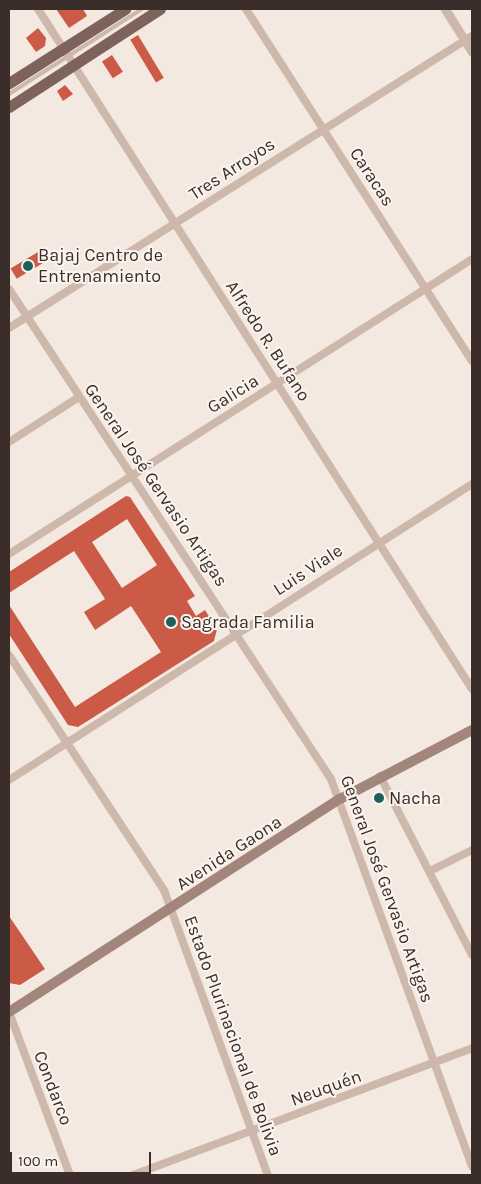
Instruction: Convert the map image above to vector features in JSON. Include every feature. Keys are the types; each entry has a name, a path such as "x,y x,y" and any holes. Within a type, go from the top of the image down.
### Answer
{"main road":[{"path":"9,107 124,9"},
{"path":"9,83 68,56 160,9"},
{"name":"Avenida Gaona","path":"9,1012 172,910 340,799 380,776 472,730"}],"street":[{"name":"Alfredo R. Bufano","path":"38,9 472,690"},
{"name":"Caracas","path":"246,9 472,361"},
{"path":"445,9 469,39 472,52"},
{"name":"Tres Arroyos","path":"9,328 469,39"},
{"name":"Galicia","path":"9,554 472,259"},
{"name":"General José Gervasio Artigas","path":"9,289 130,476 237,633 332,778 472,1166"},
{"path":"9,442 79,397"},
{"name":"Luis Viale","path":"9,780 472,484"},
{"name":"Estado Plurinacional de Bolivia","path":"9,655 164,890 268,1175"},
{"path":"380,776 472,955"},
{"path":"430,871 472,850"},
{"name":"Condarco","path":"9,1012 70,1175"},
{"name":"Neuquén","path":"133,1175 472,1048"}],"lane":[{"path":"9,94 142,9"}],"building":[{"path":"56,9 83,9 87,16 69,28"},
{"path":"38,28 46,38 45,46 36,52 26,38"},
{"path":"138,35 164,78 156,82 130,40"},
{"path":"112,55 123,72 113,78 102,62"},
{"path":"65,85 73,94 63,101 57,91"},
{"name":"Bajaj Centro de Entrenamiento","path":"38,252 44,262 17,279 11,268"},
{"path":"126,496 130,497 195,596 187,601 196,616 205,610 217,629 214,641 78,727 68,725 9,634 9,605 75,707 161,652 131,606 95,630 84,612 105,599 74,551 9,593 9,572","holes":["127,519 157,565 122,588 92,542"]},
{"path":"9,916 45,969 20,985 9,983"}],"place":[{"name":"Bajaj Centro de Entrenamiento","path":"28,266"},
{"name":"Sagrada Familia","path":"171,622"},
{"name":"Nacha","path":"379,798"}]}
